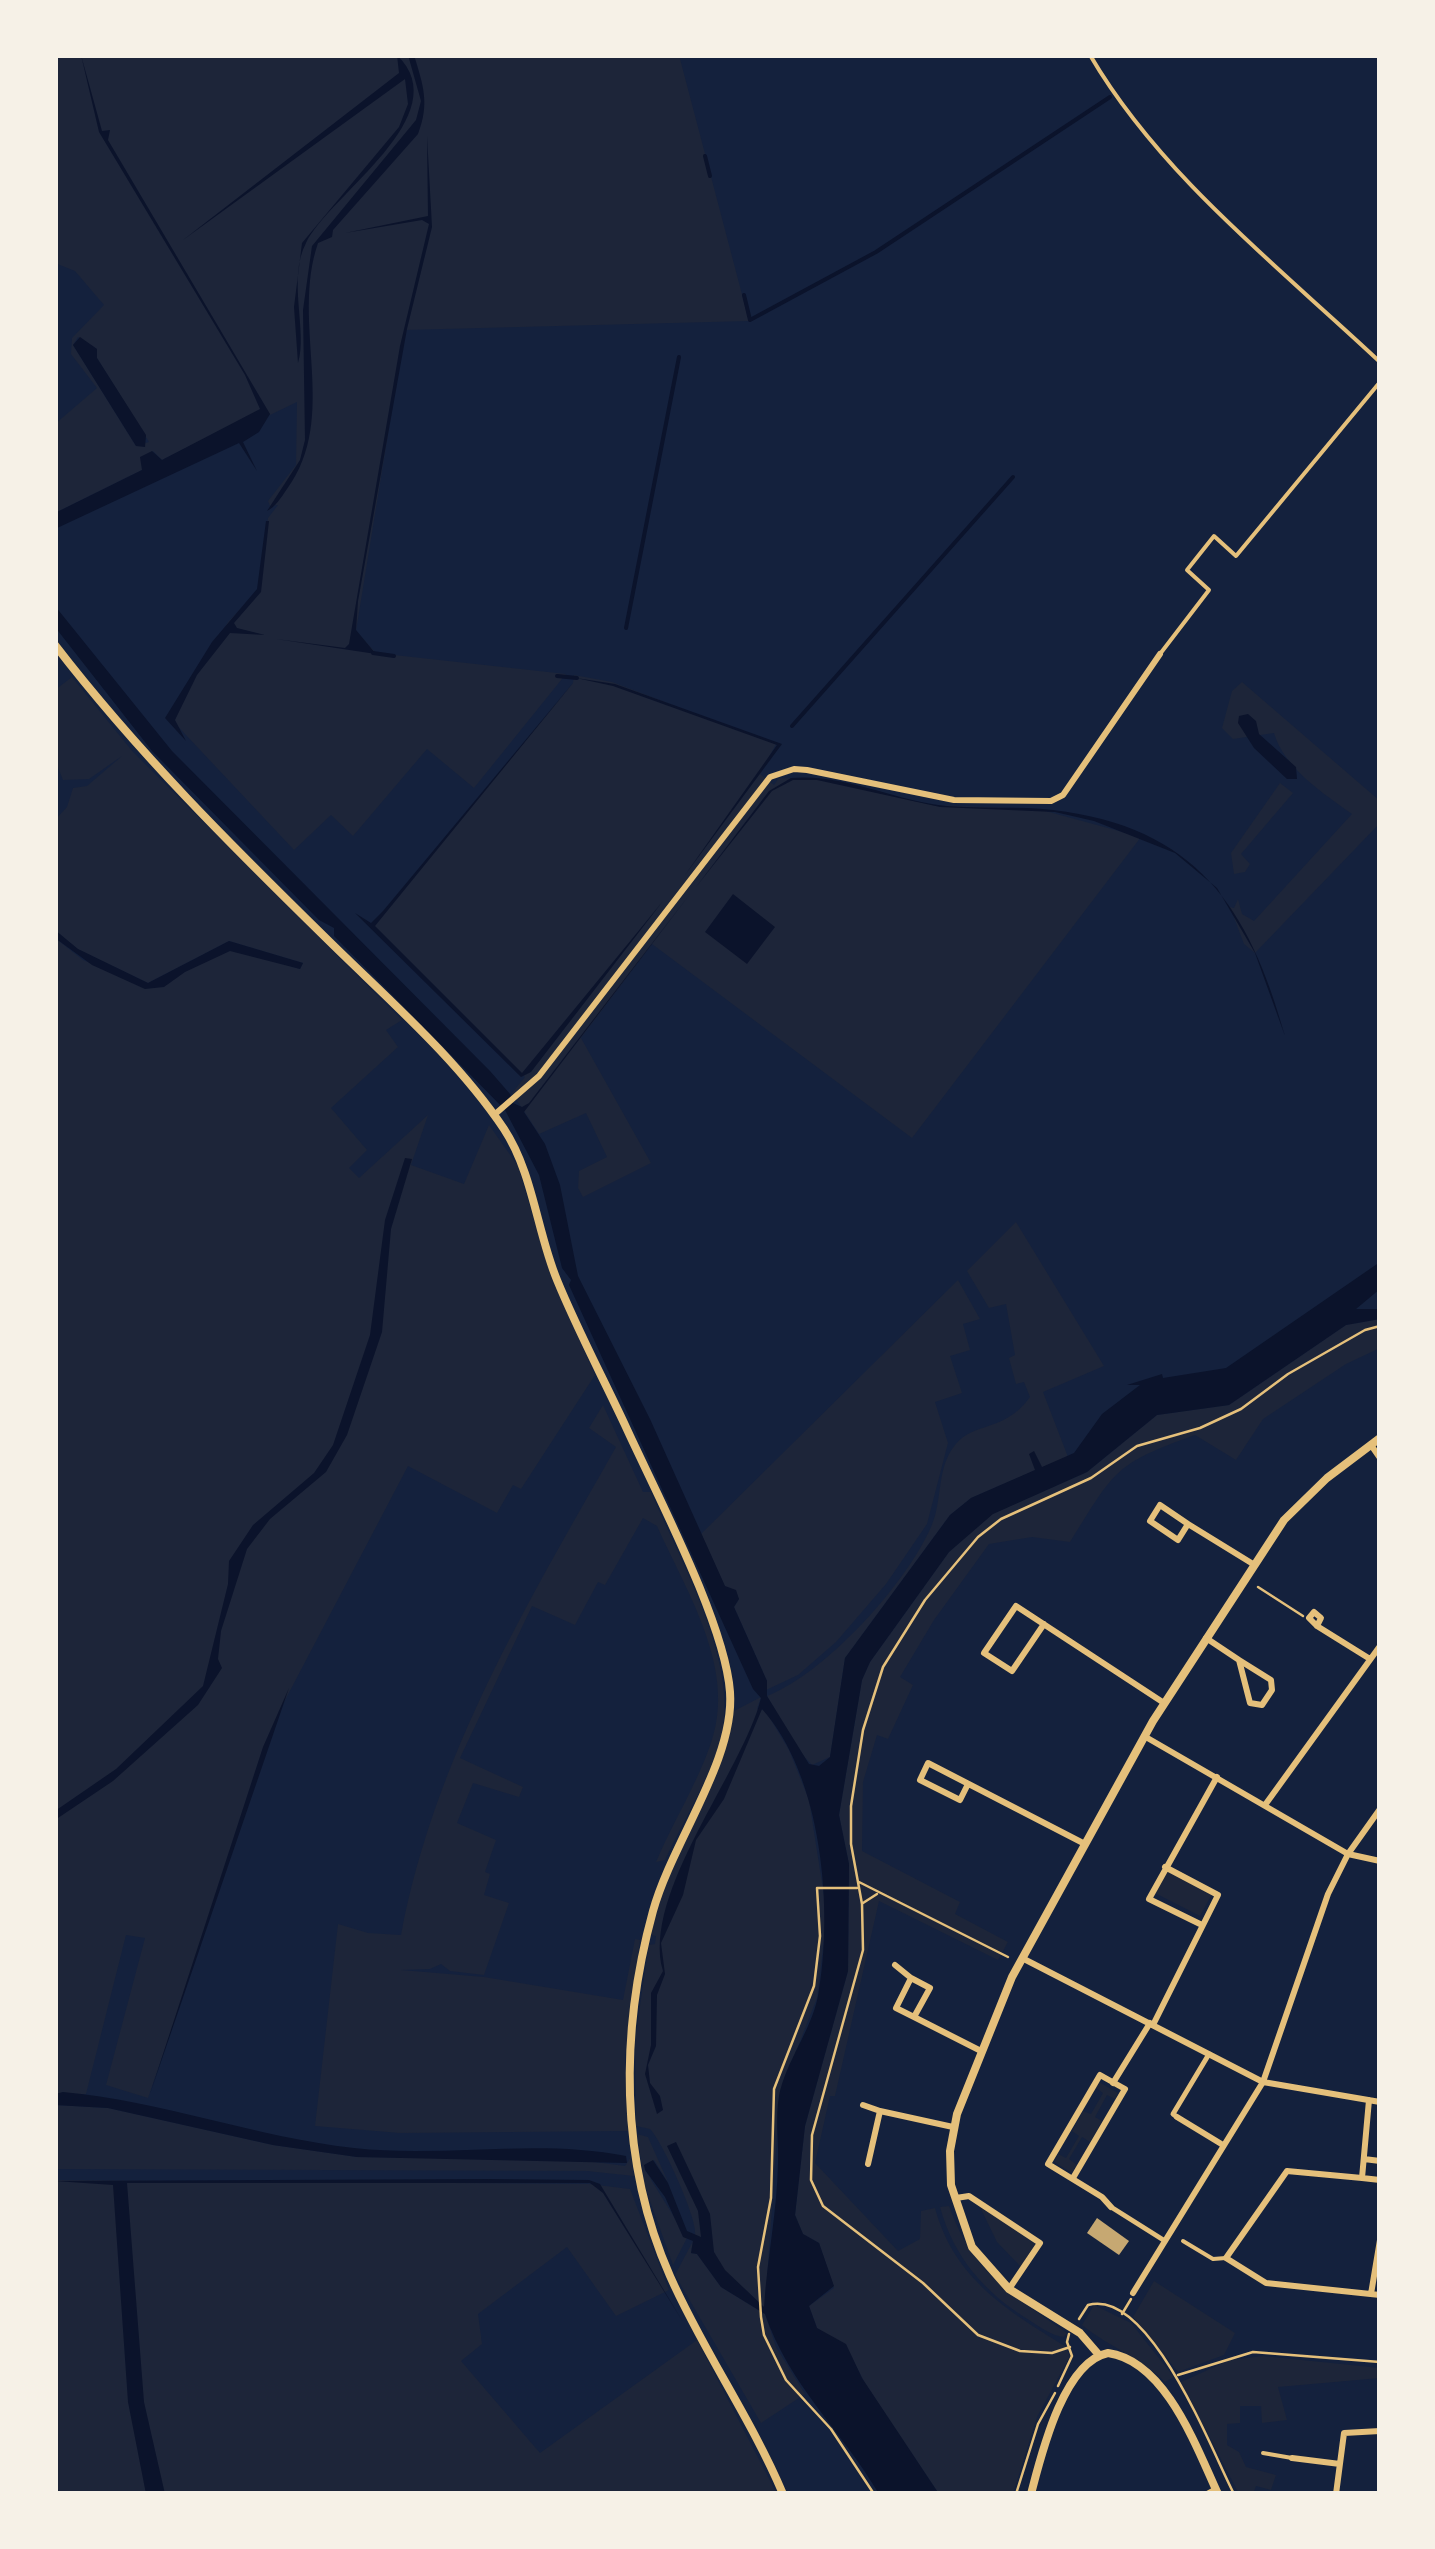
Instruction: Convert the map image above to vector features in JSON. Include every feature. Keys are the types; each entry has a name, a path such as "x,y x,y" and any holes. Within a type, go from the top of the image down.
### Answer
{"street":[{"path":"55,645 146,757 454,1068 494,1115 514,1148 556,1277 675,1537 727,1672 730,1703 722,1746 668,1862 647,1935 630,2043 630,2107 640,2182 662,2255 742,2404 783,2494"},
{"path":"494,1115 566,1042 770,777 794,769 808,770 954,800 1050,801 1062,794 1160,654"},
{"path":"1098,2355 1080,2333 1009,2288 972,2247 954,2199 949,2162 953,2127 979,2050 1022,1958 1164,1703 1253,1564 1299,1503 1380,1438"},
{"path":"1371,1444 1380,1458"},
{"path":"1188,1524 1178,1540 1150,1522 1160,1506 1253,1564"},
{"path":"1044,1624 1012,1671 984,1653 1016,1606 1044,1624 1164,1703"},
{"path":"1317,1626 1370,1659"},
{"path":"1206,1638 1270,1680 1272,1690 1262,1705 1250,1703 1239,1660"},
{"path":"1265,1806 1380,1646"},
{"path":"1144,1736 1348,1854 1380,1860"},
{"path":"968,1784 960,1800 920,1780 928,1763 1083,1843"},
{"path":"1202,1925 1149,1898 1217,1778"},
{"path":"1133,2293 1263,2082 1320,1916 1348,1854 1380,1809"},
{"path":"1114,2083 1151,2024 1218,1895 1165,1868"},
{"path":"1022,1958 1263,2082 1380,2102"},
{"path":"894,1966 930,1988 914,2017"},
{"path":"911,1978 896,2008 979,2050"},
{"path":"1209,2054 1173,2114 1223,2145"},
{"path":"1073,2178 1124,2089 1100,2075 1048,2164 1165,2241"},
{"path":"1362,2178 1369,2100"},
{"path":"863,2105 953,2127"},
{"path":"868,2164 880,2111"},
{"path":"1364,2160 1380,2161"},
{"path":"1380,2180 1287,2171 1227,2257 1266,2283 1376,2294 1380,2240"},
{"path":"954,2199 969,2196 1040,2243 1009,2288"},
{"path":"1031,2494 1060,2405 1084,2366 1098,2355 1112,2354 1128,2362 1170,2398 1214,2492"},
{"path":"1336,2494 1344,2433 1380,2431"},
{"path":"1292,2458 1340,2464"}],"lane":[{"path":"1090,55 1118,102 1206,199 1380,362"},
{"path":"1160,654 1208,590 1186,570 1214,536 1236,556 1380,382"},
{"path":"1183,2241 1213,2259 1227,2257"},
{"path":"1263,2453 1292,2458"}],"path":[{"path":"1070,2347 1033,2353 984,2339 923,2283 837,2219 816,2195 810,2161 812,2135 859,1966 862,1904 850,1844 851,1806 872,1693 904,1631 978,1537 1001,1519 1092,1478 1137,1446 1200,1428 1241,1410 1288,1374 1365,1330 1380,1326"},
{"path":"1258,1587 1303,1616"},
{"path":"857,1881 1008,1957"},
{"path":"856,1888 818,1888 820,1936 814,1986 774,2089 773,2178 758,2267 764,2335 786,2380 832,2429 874,2494"},
{"path":"862,1904 880,1892"},
{"path":"1122,2314 1133,2293"},
{"path":"1091,2303 1122,2314 1146,2333 1177,2375 1234,2494"},
{"path":"1177,2375 1252,2352 1380,2362"}],"shaded area":[{"path":"55,55 679,55 749,321 405,330 356,631 376,653 566,674 474,788 427,749 353,836 331,815 294,850 170,718 228,622 260,588 268,518 278,505 270,506 268,501 296,465 297,402 270,415 266,409 258,412 162,460 153,451 142,470 55,513 55,424 97,388 71,354 72,338 104,305 75,271 55,263","holes":["78,337 97,349 97,358 149,442 136,446 73,345"]},
{"path":"81,55 102,131 110,130 108,140 270,414 259,432 243,442 257,471 239,443 55,529 55,513 142,470 140,457 152,451 162,460 260,409 245,375 99,132"},
{"path":"397,55 412,78 412,103 402,128 319,223 306,243 299,268 302,243 399,127 408,104 405,79 183,240 399,73"},
{"path":"408,55 414,55 422,85 422,123 418,134 333,230 332,237 318,243 309,305 313,401 310,432 302,461 282,496 267,511 300,460 305,440 303,310 312,246 416,120 421,101"},
{"path":"427,136 432,227 407,329 358,601 356,630 376,654 276,639 345,648 349,644 400,346 429,224 422,220 345,233 428,216"},
{"path":"298,274 301,336 298,363 294,307"},
{"path":"80,337 97,349 97,358 146,435 145,447 136,446 73,345"},
{"path":"266,521 261,592 234,623 237,628 265,635 230,633 197,675 175,720 186,741 165,718 212,642 257,589"},
{"path":"55,606 172,751 490,1071 513,1103 522,1107 529,1103 690,894 524,1112 545,1144 560,1185 578,1276 650,1419 725,1586 736,1590 739,1599 734,1607 767,1681 767,1696 809,1764 819,1766 830,1757 845,1658 950,1515 971,1498 1035,1470 1029,1454 1034,1451 1042,1467 1074,1453 1102,1414 1140,1385 1127,1385 1162,1374 1163,1378 1226,1368 1380,1262 1380,1289 1356,1309 1380,1309 1380,1319 1346,1325 1229,1405 1157,1415 1087,1472 993,1514 949,1552 870,1662 862,1680 839,1815 849,1864 848,1971 805,2126 795,2215 803,2234 819,2243 834,2286 809,2306 817,2328 846,2344 862,2378 939,2494 879,2494 802,2386 765,2314 721,2287 697,2254 691,2253 693,2241 683,2237 665,2197 645,2170 644,2165 653,2160 668,2183 687,2231 701,2237 698,2211 667,2146 676,2142 710,2214 714,2252 725,2270 764,2307 777,2182 779,2096 810,2021 823,1961 819,1845 798,1770 762,1709 724,1799 696,1840 683,1895 661,1943 665,1974 657,1995 656,2046 648,2065 650,2083 660,2096 663,2110 657,2114 645,2074 651,2045 651,1993 663,1971 660,1940 666,1906 697,1833 751,1728 761,1698 753,1689 569,1285 571,1280 562,1268 539,1175 505,1110 334,936 334,928 319,920 152,751 55,627"},
{"path":"574,675 612,682 776,744 760,774 774,785 779,778 818,779 932,805 1038,809 1141,837 912,1138 652,944 581,1038 651,1163 583,1197 578,1188 579,1171 607,1157 586,1113 539,1134 512,1093 525,1077 371,927 573,683"},
{"path":"72,677 133,752 402,1020 386,1030 398,1047 331,1108 367,1150 349,1168 359,1178 428,1115 411,1165 464,1184 489,1125 518,1166 551,1277 595,1375 521,1489 513,1485 497,1513 408,1466 282,1706 148,2098 106,2085 145,1938 126,1935 86,2094 55,2094 55,938 83,960 150,986 230,946 300,969 303,963 229,941 148,983 77,949 55,930 55,820 67,807 73,788 87,786 122,756 89,779 63,780 55,760 55,690"},
{"path":"576,678 615,684 782,744 685,875 777,745 613,686"},
{"path":"1242,682 1380,801 1380,823 1255,953 1244,944 1230,907 1234,908 1238,899 1242,914 1254,921 1352,814 1296,769 1274,733 1233,739 1222,728 1232,691"},
{"path":"573,683 375,926 522,1073 663,901 531,1072 521,1077 355,913 371,923 383,911"},
{"path":"1248,714 1256,721 1259,734 1296,767 1297,779 1287,779 1254,748 1238,723 1239,716"},
{"path":"791,778 810,778 850,783 947,806 1053,810 1103,819 1145,834 1180,855 1210,882 1175,853 1094,821 1055,812 940,807 817,780 793,780 772,791 696,887 769,791"},
{"path":"1280,783 1293,793 1241,854 1250,864 1245,872 1234,874 1231,853"},
{"path":"733,894 775,927 747,964 705,932"},
{"path":"1224,901 1254,949 1285,1036 1255,953"},
{"path":"55,930 78,949 148,983 229,941 303,963 300,969 230,951 185,972 164,987 145,989 92,965 55,938"},
{"path":"405,1158 412,1159 391,1229 382,1332 347,1435 326,1472 270,1519 247,1549 221,1631 218,1659 222,1668 198,1705 113,1781 55,1820 55,1811 116,1769 203,1686 228,1584 229,1561 253,1525 314,1473 333,1445 370,1335 385,1220"},
{"path":"1016,1222 1104,1366 1043,1392 1068,1457 1041,1468 1030,1453 1036,1470 971,1498 950,1515 845,1658 830,1757 812,1765 797,1749 767,1696 814,1668 838,1647 903,1574 931,1527 942,1474 955,1445 971,1432 1010,1416 1030,1397 1024,1382 1016,1384 1009,1358 1015,1355 1006,1304 989,1308 967,1271"},
{"path":"958,1280 980,1319 963,1324 970,1350 950,1356 962,1393 935,1402 948,1443 927,1524 886,1584 836,1642 798,1675 766,1690 767,1681 734,1607 739,1599 725,1587 701,1534"},
{"path":"1380,1319 1380,1348 1346,1364 1263,1419 1236,1460 1195,1435 1148,1454 1119,1472 1070,1542 1032,1537 989,1544 934,1620 900,1677 913,1685 888,1739 877,1735 863,1782 862,1851 960,1902 955,1914 1008,1942 998,1960 879,1901 835,2096 830,2096 815,2163 898,2251 920,2239 921,2211 935,2208 944,2233 969,2273 1003,2305 1065,2346 1070,2356 1037,2417 1013,2494 939,2494 866,2385 847,2349 817,2328 809,2306 834,2288 819,2243 803,2234 795,2215 805,2126 848,1971 849,1864 839,1815 862,1680 870,1662 949,1552 992,1514 1087,1472 1157,1415 1229,1405 1346,1325"},
{"path":"603,1405 643,1492 651,1492 705,1614 723,1680 725,1712 715,1756 665,1860 656,1862 711,1743 718,1687 713,1659 694,1605 657,1526 643,1518 605,1585 598,1582 575,1625 532,1606 460,1758 523,1787 519,1797 473,1783 457,1823 496,1840 485,1872 490,1874 484,1895 509,1903 484,1975 450,1971 441,1964 430,1969 401,1970 484,1977 623,2000 635,1939 640,1940 625,2055 628,2131 400,2133 315,2126 338,1924 368,1933 401,1935 436,1805 461,1743 518,1623 616,1447 589,1428"},
{"path":"289,1688 150,2094 263,1747"},
{"path":"761,1697 757,1709 765,1710 789,1750 809,1800 827,1915 817,1998 780,2092 765,2308 756,2302 754,2305 690,2238 695,2236 695,2228 671,2164 650,2129 636,2126 635,2041 649,1945 655,1944 656,1936 651,1935 669,1878 718,1768 734,1711"},
{"path":"1167,1870 1212,1894 1200,1916 1155,1893"},
{"path":"1099,2082 1118,2093 1115,2099 1107,2095 1095,2117 1102,2121 1090,2142 1082,2137 1069,2159 1077,2165 1072,2173 1054,2162 1058,2154 1066,2158 1079,2136 1072,2131 1083,2111 1091,2114 1103,2093 1096,2088"},
{"path":"63,2092 354,2148 559,2149 626,2156 627,2163 357,2157 273,2145 108,2108 55,2105 55,2094"},
{"path":"55,2105 108,2108 273,2145 357,2157 572,2159 625,2166 631,2157 634,2176 587,2171 55,2169"},
{"path":"637,2134 648,2137 668,2182 654,2160 645,2170 687,2238 673,2265 645,2187"},
{"path":"55,2180 589,2184 630,2189 669,2290 616,2316 567,2247 478,2314 482,2344 461,2361 540,2453 697,2340 777,2494 55,2494"},
{"path":"589,2180 600,2184 683,2322 603,2193 590,2183 127,2183 144,2402 165,2494 146,2494 128,2402 113,2185 55,2181"},
{"path":"979,2205 1035,2244 1021,2267 997,2242"},
{"path":"949,2206 982,2266 1011,2293 1067,2333 1064,2337 1046,2331 1013,2309 973,2273 946,2225 940,2207"},
{"path":"693,2241 691,2253 697,2254 721,2287 765,2314 776,2347 805,2394 761,2423 675,2275"},
{"path":"1154,2281 1235,2333 1224,2355 1178,2372 1133,2317"},
{"path":"1094,2305 1131,2323 1174,2377 1165,2382 1082,2325"},
{"path":"1263,2356 1380,2368 1380,2378 1278,2387 1287,2420 1262,2423 1261,2406 1240,2406 1240,2423 1227,2424 1227,2445 1239,2452 1246,2467 1276,2475 1271,2490 1256,2486 1253,2494 1239,2494 1181,2382 1230,2360"}],"building":[{"path":"1097,2218 1129,2241 1119,2255 1087,2233"}],"waterway":[{"path":"744,295 750,320 876,252 1110,97"},
{"path":"705,156 710,176"},
{"path":"626,628 679,357"},
{"path":"792,726 1013,477"},
{"path":"373,653 394,656"},
{"path":"557,676 577,678"}]}
